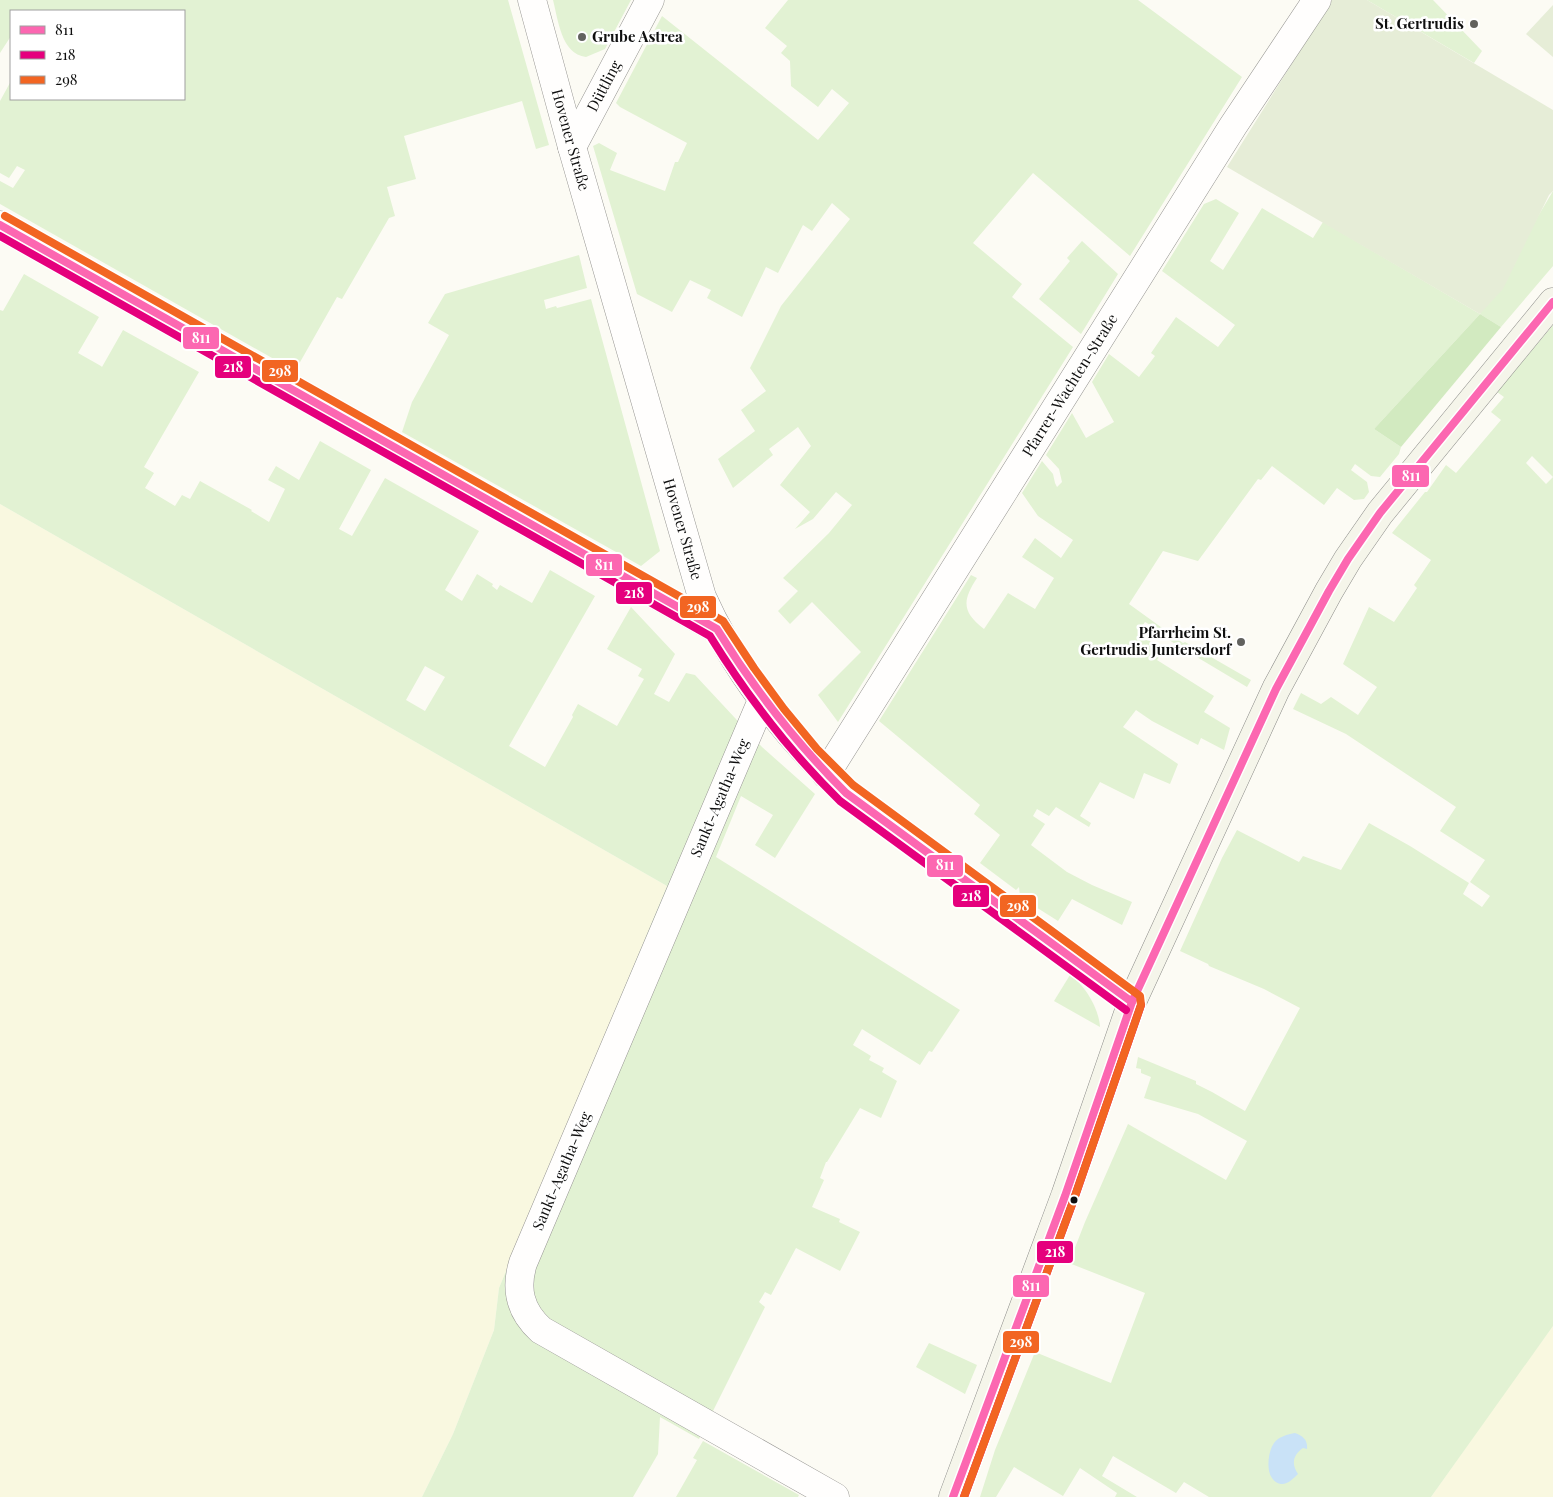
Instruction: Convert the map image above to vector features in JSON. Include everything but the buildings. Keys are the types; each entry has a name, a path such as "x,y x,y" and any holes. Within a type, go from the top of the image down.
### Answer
{"street":[{"name":"Hovener Straße","path":"532,0 572,147 702,596 717,629 738,665 826,774 862,806 1132,1002"},
{"name":"Düttling","path":"572,147 650,0"},
{"name":"Pfarrer-Wachten-Straße","path":"826,774 1233,126 1318,0"},
{"path":"0,225 717,629"},
{"path":"954,1497 1066,1196 1132,1002 1276,689 1310,623 1348,559 1407,478 1553,302"},
{"name":"Sankt-Agatha-Weg","path":"763,698 523,1262 520,1274 519,1296 527,1315 541,1330 835,1497"}],"green space":[{"path":"0,0 508,0 549,145 536,149 522,101 404,136 416,179 387,187 395,216 389,218 342,299 337,297 295,371 0,204 0,181 13,188 25,170 17,166 9,178 0,173 0,101 10,83 10,100 185,100 185,10 10,10 10,38 0,53"},
{"path":"553,0 631,0 605,49 586,57 571,50 566,43 559,26"},
{"path":"788,0 1138,0 1242,77 1130,256 1033,173 973,243 1022,284 1012,297 1073,347 838,722 818,695 861,652 812,602 790,624 778,611 798,591 783,578 829,533 852,505 836,492 813,519 795,529 810,512 780,485 811,446 798,427 769,449 773,455 733,488 718,459 755,431 741,410 766,391 750,368 781,306 850,219 832,203 812,231 803,225 778,273 766,267 742,317 707,298 711,290 690,280 672,312 637,294 593,146 599,143 617,153 610,170 665,191 675,162 678,162 687,143 620,107 616,103 662,16 818,140 849,103 832,89 818,107 791,86 790,61 781,53 787,46 765,28"},
{"path":"1332,0 1367,0 1553,110 1553,191 1549,195 1503,289 1480,314 1227,167"},
{"path":"1367,0 1433,0 1482,51 1474,63"},
{"path":"1553,5 1553,57 1526,34"},
{"path":"1553,191 1553,266 1501,327 1480,314"},
{"path":"1216,199 1239,213 1210,261 1223,270 1262,208 1313,238 1323,222 1480,314 1374,429 1401,447 1399,454 1380,477 1371,476 1355,464 1351,470 1367,482 1369,492 1364,499 1354,500 1337,488 1324,505 1272,466 1261,480 1258,479 1198,561 1163,551 1129,604 1183,643 1185,642 1251,680 1247,687 1169,640 1171,637 1145,622 1138,632 1163,651 1157,660 1214,696 1204,712 1230,728 1224,750 1201,738 1198,745 1152,721 1136,710 1123,727 1178,764 1170,784 1144,773 1134,799 1100,782 1080,816 1091,823 1089,827 1056,807 1049,816 1037,809 1033,816 1045,824 1031,845 1067,872 1132,902 1122,925 1072,899 1058,921 1020,897 1019,887 1016,890 980,863 1000,835 974,814 980,805 879,721 971,575 977,578 967,600 968,611 984,629 1008,593 1035,609 1054,578 1022,557 1035,538 1061,558 1073,540 1038,516 1022,493 1042,461 1053,474 1057,487 1062,482 1059,469 1046,455 1072,413 1086,438 1114,422 1092,382 1109,354 1139,377 1155,356 1151,353 1176,317 1218,347 1235,325 1162,271 1204,204"},
{"path":"1082,241 1118,274 1081,334 1039,299 1070,261 1067,258"},
{"path":"579,255 587,288 544,300 546,309 591,299 660,551 641,566 402,432 412,402 449,335 428,323 445,294"},
{"path":"24,274 99,317 78,353 102,367 123,330 199,372 144,467 154,473 145,488 175,506 182,495 190,499 200,481 252,510 269,522 285,489 268,480 276,466 299,480 320,441 371,470 339,529 352,536 385,478 479,531 445,590 462,601 477,574 493,584 492,586 497,590 500,585 532,603 550,570 595,596 509,746 545,767 573,717 572,715 578,704 617,726 644,679 638,676 642,669 607,649 631,607 675,654 654,694 669,702 686,673 695,675 762,747 815,794 775,858 755,845 773,815 741,796 716,857 960,1010 932,1052 929,1051 920,1065 862,1029 853,1045 871,1056 869,1060 884,1068 882,1072 897,1081 881,1118 860,1108 826,1162 820,1178 824,1180 812,1207 840,1219 839,1222 860,1232 840,1271 796,1248 771,1295 765,1292 759,1302 765,1307 699,1439 660,1417 658,1454 633,1497 422,1497 453,1434 494,1330 499,1288 667,886 0,504 0,310 3,311","holes":["425,666 445,677 425,711 406,700"]},
{"path":"1480,314 1501,327 1401,447 1374,429"},
{"path":"1553,325 1553,477 1553,1326 1431,1497 1209,1497 1184,1482 1176,1493 1113,1456 1102,1476 1137,1497 1115,1497 1117,1493 1080,1468 1063,1496 1014,1467 996,1497 980,1497 995,1450 1035,1352 1111,1383 1145,1293 1069,1263 1128,1124 1226,1180 1247,1141 1198,1114 1144,1098 1151,1077 1141,1073 1141,1069 1136,1068 1138,1057 1196,1081 1196,1084 1245,1111 1300,1008 1264,989 1209,966 1180,951 1222,858 1237,830 1299,862 1303,856 1341,870 1369,823 1469,883 1463,894 1482,907 1490,896 1470,882 1485,860 1440,831 1456,807 1346,734 1293,709 1301,693 1321,704 1331,697 1358,715 1377,687 1343,664 1369,607 1394,622 1417,588 1414,585 1431,560 1392,533 1425,492 1427,492 1446,465 1456,473 1501,420 1491,412 1504,397 1497,392","holes":["1532,456 1553,477 1546,484 1526,463"]},
{"path":"0,504 667,886 499,1288 494,1330 453,1434 422,1497 0,1497"},
{"path":"1070,975 1086,991 1094,1005 1100,1027 1054,1001"},
{"path":"1553,1326 1553,1497 1431,1497 1502,1396"},
{"path":"929,1343 977,1365 965,1394 916,1367"},
{"path":"703,1441 799,1495 798,1497 676,1497 697,1460 693,1458"}],"water":[{"path":"1295,1433 1300,1435 1307,1443 1307,1449 1303,1448 1295,1457 1294,1467 1298,1474 1288,1482 1281,1484 1272,1478 1269,1472 1270,1453 1278,1439"}],"transit line":[{"name":"298","path":"5,216 723,621 784,709 817,749 853,785 1140,996 1141,1005 1074,1199 964,1497"},
{"name":"811","path":"0,225 717,629 777,715 810,755 846,793 1132,1002"},
{"name":"218","path":"0,236 710,636 739,680 786,743 840,801 1126,1010"},
{"name":"811","path":"953,1497 1065,1196 1132,1002 1276,689 1329,591 1348,559 1380,513 1553,302"},
{"name":"218","path":"964,1497 1074,1199 1141,1005"}],"place":[{"name":"St. Gertrudis","path":"1474,24"},
{"name":"Grube Astrea","path":"582,37"},
{"name":"Pfarrheim St. Gertrudis Juntersdorf","path":"1241,642"}]}
